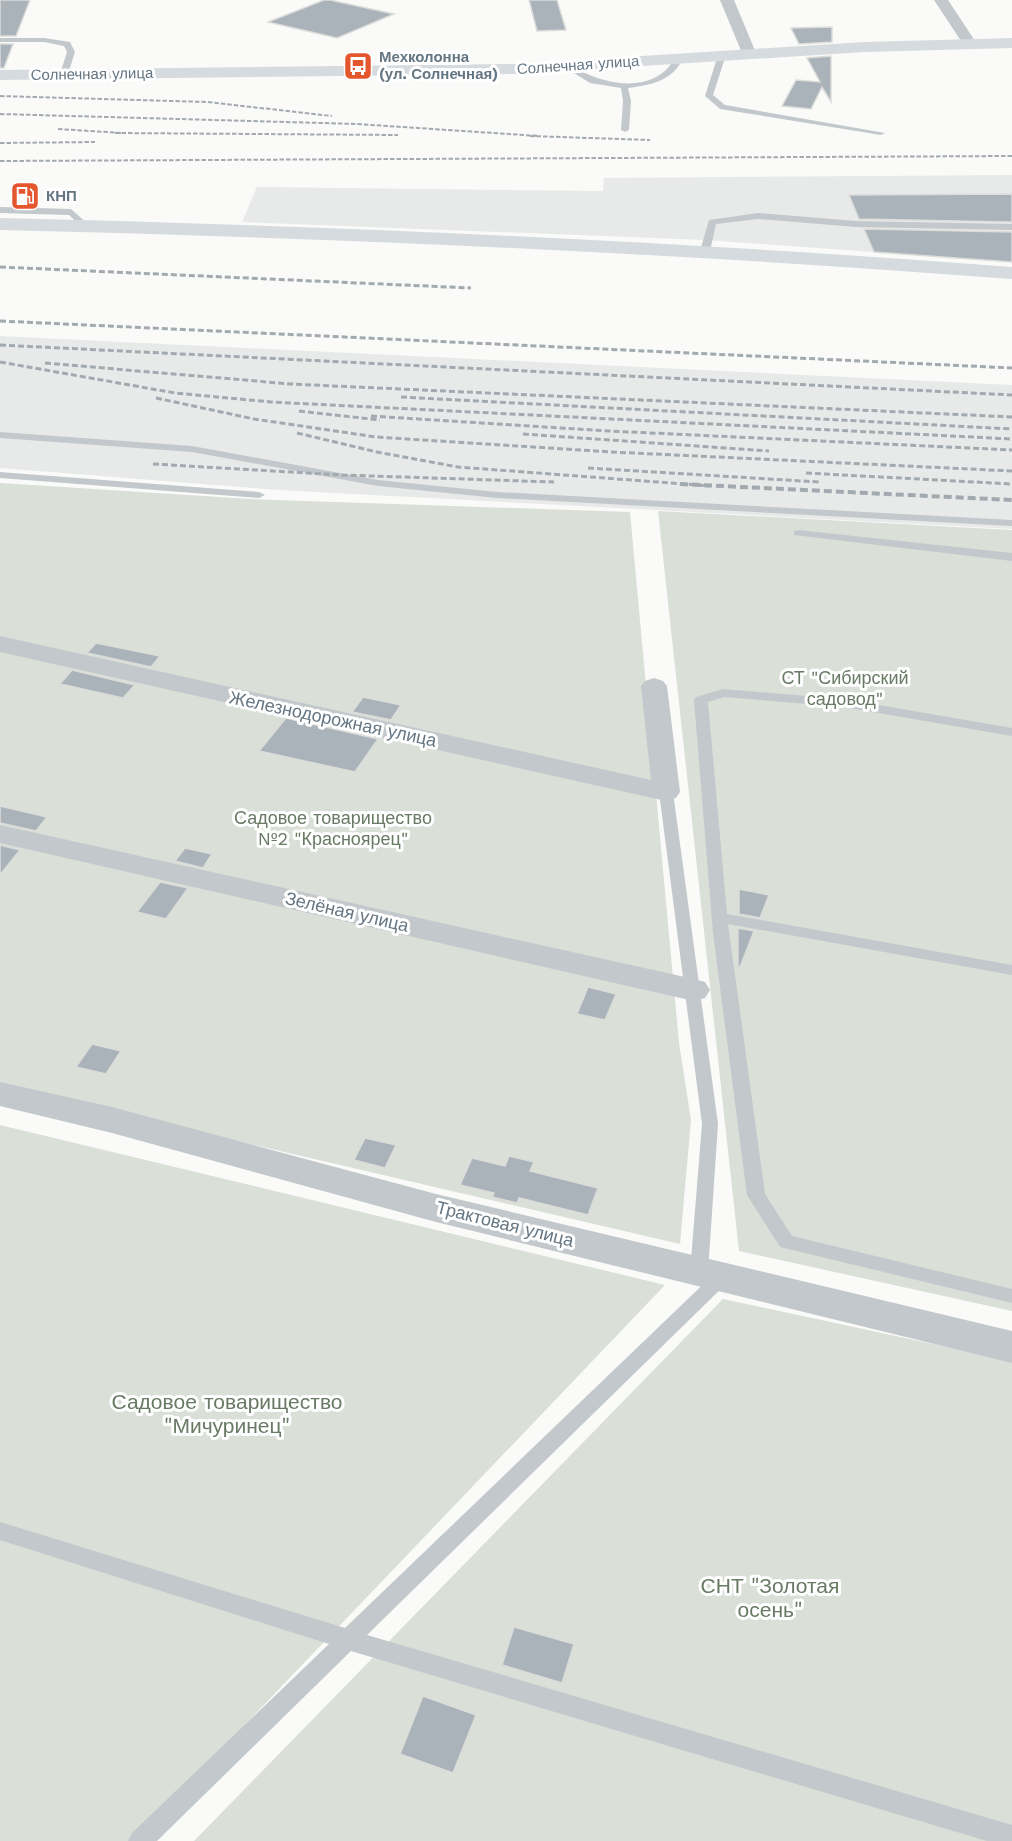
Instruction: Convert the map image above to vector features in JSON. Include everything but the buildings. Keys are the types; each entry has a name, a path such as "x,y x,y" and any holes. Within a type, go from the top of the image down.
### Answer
{"main road":[{"name":"Солнечная улица","path":"0,75 568,67 749,53 1012,43"},
{"path":"0,224 480,240 705,251 1012,273"}],"street":[{"path":"727,0 749,53"},
{"path":"941,0 970,44"},
{"name":"Железнодорожная улица","path":"0,644 666,792"},
{"path":"654,686 666,792"},
{"name":"Зелёная улица","path":"0,834 694,990"},
{"name":"Трактовая улица","path":"0,1094 112,1120 436,1208 1012,1347"}],"lane":[{"path":"0,40 44,40 66,44 71,52 64,74"},
{"path":"722,55 710,96 723,107 881,133"},
{"path":"568,67 594,82 624,86 670,75 678,66 679,58"},
{"path":"624,86 627,101 625,130"},
{"path":"0,210 71,212 86,226"},
{"path":"705,251 712,222 758,216 856,224 1012,227"},
{"path":"0,435 192,449 378,483 497,495 1012,522"},
{"path":"0,475 259,495"},
{"path":"798,533 1012,557"},
{"path":"1012,732 844,703 723,693 701,700 720,918 756,1195 786,1242 1012,1296"},
{"path":"140,1841 350,1640 711,1275 710,1124 666,792"},
{"path":"720,918 1012,970"},
{"path":"0,1531 350,1640 1012,1837"}],"shaded area":[{"path":"1012,175 1012,262 706,240 242,222 257,187 603,191 604,178"},
{"path":"0,336 1012,385 1012,529 278,490 0,468"}],"green space":[{"name":"Садовое товарищество №2 \"Красноярец\"","path":"0,483 250,499 630,512 679,1043 691,1120 680,1244 0,1086"},
{"name":"СТ \"Сибирский садовод\"","path":"658,511 1012,530 1012,1311 739,1251"},
{"name":"Садовое товарищество \"Мичуринец\"","path":"0,1125 665,1285 134,1841 0,1841"},
{"name":"СНТ \"Золотая осень\"","path":"723,1299 1012,1361 1012,1841 194,1841"}],"railway":[{"path":"0,96 207,102 332,116"},
{"path":"0,114 357,124 539,136"},
{"path":"58,129 122,133"},
{"path":"115,133 398,135"},
{"path":"530,136 650,140"},
{"path":"0,143 95,142"},
{"path":"0,161 1012,156"},
{"path":"0,267 471,288"},
{"path":"0,321 1012,368"},
{"path":"0,345 1012,395"},
{"path":"0,362 175,393 271,402 1012,439"},
{"path":"45,363 291,384 1012,417"},
{"path":"401,397 1012,429"},
{"path":"156,398 254,419 376,437 612,452 1012,471"},
{"path":"299,411 380,420"},
{"path":"371,416 609,431 1012,450"},
{"path":"297,433 377,452 458,467 692,485"},
{"path":"523,434 769,451"},
{"path":"153,464 342,475 554,482"},
{"path":"588,468 819,482"},
{"path":"806,473 1012,484"},
{"path":"680,484 692,485"},
{"path":"692,485 1012,500"},
{"path":"692,485 711,486"}],"place":[{"name":"Мехколонна (ул. Солнечная)","path":"358,66"},
{"name":"КНП","path":"25,196"}]}
